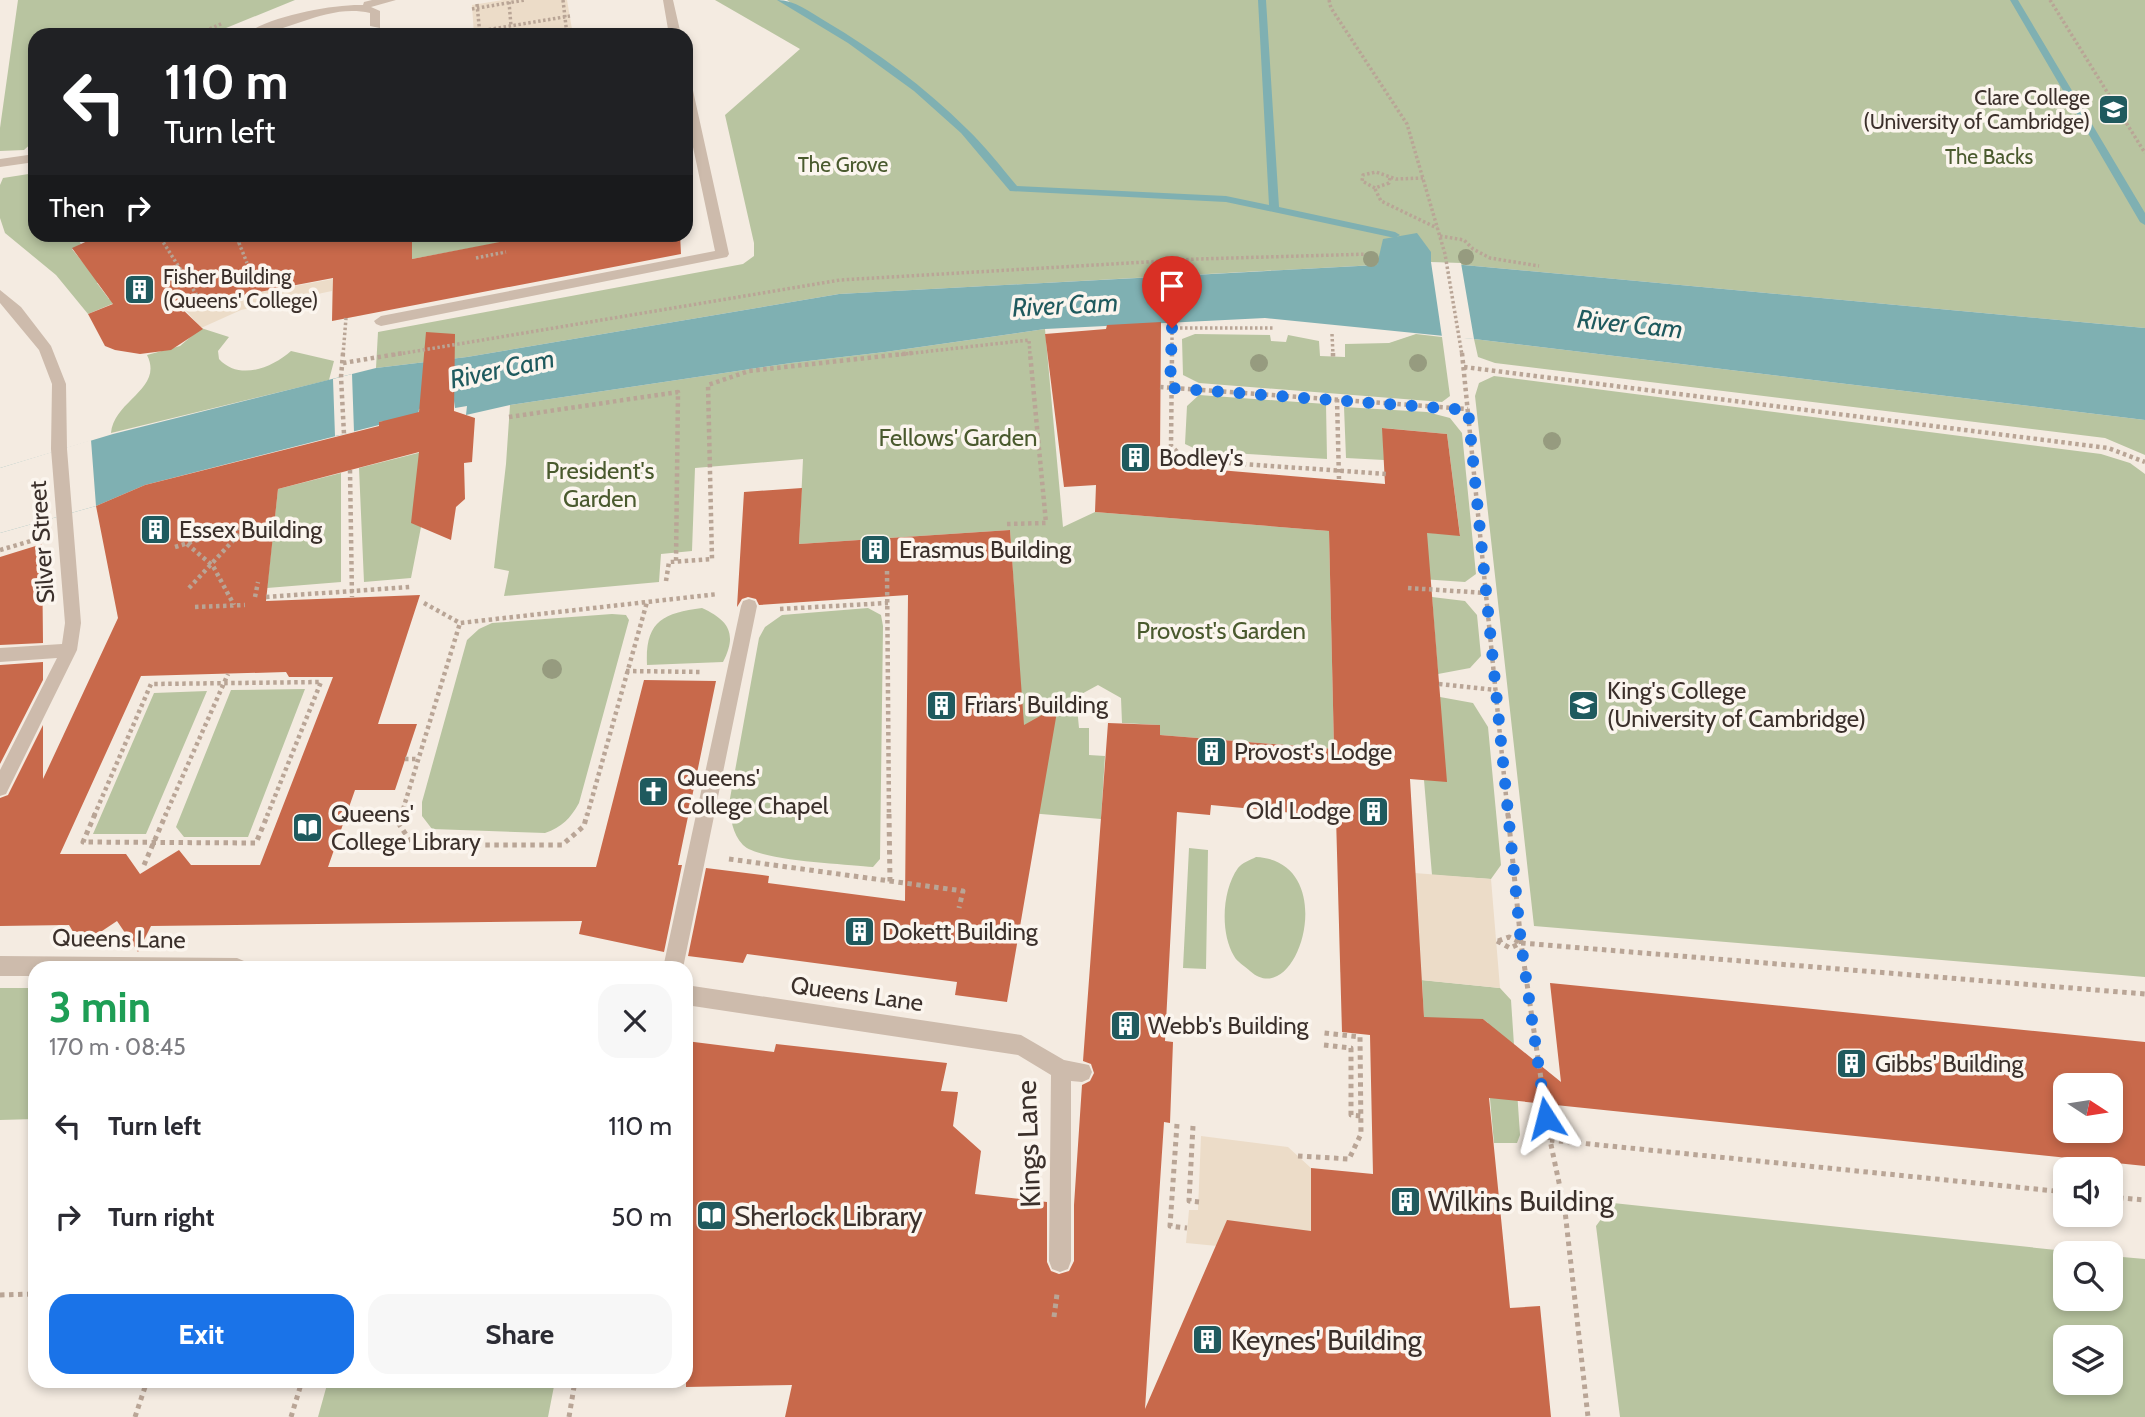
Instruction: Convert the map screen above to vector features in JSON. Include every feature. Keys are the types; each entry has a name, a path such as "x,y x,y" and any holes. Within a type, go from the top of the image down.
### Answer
{"street":[{"path":"267,28 320,5 347,0 368,4 391,0"},
{"path":"667,0 673,28"},
{"path":"368,4 375,11 376,26"},
{"path":"381,321 722,254 693,119"},
{"path":"0,163 28,159"},
{"name":"Silver Street","path":"0,295 16,310 46,349 59,384 60,449 73,623 69,650 0,788"},
{"path":"674,961 748,608"},
{"path":"0,654 69,650"},
{"name":"Queens Lane","path":"0,966 28,966"},
{"name":"Queens Lane","path":"693,996 1021,1045"},
{"name":"Kings Lane","path":"1021,1045 1072,1071 1060,1261"}],"path":[{"path":"472,9 525,0"},
{"path":"562,0 566,28"},
{"path":"1329,0 1331,8 1407,124 1445,254 1463,355 1521,943 1550,1140 1565,1212 1588,1417"},
{"path":"2050,0 2145,153"},
{"path":"509,2 511,26"},
{"path":"478,6 480,28"},
{"path":"502,28 570,16"},
{"path":"1423,178 1390,178 1381,172 1371,171 1363,175 1362,181 1375,188 1381,201 1438,228"},
{"path":"1375,188 1389,183 1390,178"},
{"path":"1440,236 1464,240 1473,249 1490,258 1539,265"},
{"path":"163,242 198,297 181,305"},
{"path":"240,242 247,263"},
{"path":"476,258 506,252"},
{"path":"343,363 840,281 1197,259 1371,254"},
{"path":"344,434 341,377 346,318"},
{"path":"1186,460 1171,446 1172,328 1274,328"},
{"path":"1332,334 1333,357"},
{"path":"666,581 669,562 712,559 708,385 749,371 1029,340 1046,523 1007,524"},
{"path":"1464,367 2108,448 2145,462"},
{"path":"1160,387 1468,410"},
{"path":"509,417 678,392 676,562"},
{"path":"1337,399 1339,479"},
{"path":"1173,461 1386,474"},
{"path":"350,470 353,595"},
{"path":"189,588 256,517"},
{"path":"175,547 249,525"},
{"path":"0,550 35,540"},
{"path":"187,544 212,566 234,605"},
{"path":"887,571 890,883"},
{"path":"256,597 258,582"},
{"path":"265,597 353,595 410,587"},
{"path":"1408,588 1486,593"},
{"path":"424,603 460,623 718,594 733,612 748,608 888,603"},
{"path":"460,623 399,824 413,845 562,845 584,826 647,602"},
{"path":"195,607 245,605"},
{"path":"626,671 735,672"},
{"path":"144,865 228,674"},
{"path":"321,682 256,843 154,841 83,842 151,684 321,682"},
{"path":"1439,684 1496,690"},
{"path":"405,760 419,759"},
{"path":"697,854 890,883 963,891 958,908"},
{"path":"1521,943 2145,994"},
{"path":"1298,1156 1349,1159 1361,1134 1360,1037 1324,1034"},
{"path":"1324,1045 1351,1048 1351,1115 1361,1116"},
{"path":"1177,1124 1170,1226 1187,1228"},
{"path":"1193,1126 1189,1201 1199,1202"},
{"path":"1550,1140 2053,1191"},
{"path":"2123,1198 2145,1200"},
{"path":"0,1295 28,1294"},
{"path":"135,1417 145,1388"},
{"path":"291,1417 300,1388"},
{"path":"569,1417 574,1388"}],"green space":[{"path":"18,0 295,0 226,28 28,28 28,146 24,150 0,151 0,128"},
{"name":"The Backs","path":"715,0 779,0 809,16 787,0 2145,0 2145,328 1431,262 839,294 467,357 376,368 378,332 743,264 754,256 754,243 725,115 800,49"},
{"path":"28,174 28,242 80,242 81,244 72,249 85,265 104,279 97,283 109,299 116,296 119,301 88,314 56,275 5,233 0,218 0,185 3,178"},
{"path":"412,242 503,242 412,259"},
{"path":"201,328 229,337 218,351 219,359 227,366 246,371 255,370 275,363 291,351 334,361 329,380 111,433 120,412 149,377 147,355 180,346"},
{"path":"1045,329 1063,527 1095,512 1329,531 1334,749 1160,735 1159,725 1122,723 1121,698 1098,685 1076,697 1079,728 1089,728 1089,755 1105,756 1101,819 1029,813 1010,530 799,544 803,459 695,468 692,551 661,554 659,582 504,596 509,571 494,568 510,405"},
{"path":"1195,334 1270,335 1271,341 1286,342 1288,335 1319,341 1320,356 1345,357 1345,344 1389,343 1416,334 1442,337 1450,396 1442,402 1199,383 1183,375 1182,339"},
{"path":"1474,339 2145,420 2145,455 2105,438 1495,363 1478,357"},
{"path":"1494,376 2101,454 2130,463 2145,474 2145,977 1534,926 1475,396 1479,383"},
{"path":"1199,395 1326,404 1327,459 1200,451 1185,444 1187,406"},
{"path":"1344,407 1427,412 1450,418 1462,433 1476,574 1465,582 1407,578 1405,531 1460,535 1447,434 1383,428 1384,460 1346,458"},
{"path":"422,452 421,527 411,578 364,582 359,468"},
{"path":"341,473 341,582 267,588 278,489"},
{"path":"1432,597 1465,601 1477,615 1481,656 1470,668 1438,674"},
{"path":"702,608 718,617 728,629 730,643 723,662 647,665 649,639 659,622 676,613"},
{"path":"868,608 881,615 883,626 880,859 873,867 784,858 752,850 743,845 736,836 729,804 759,638 765,627 782,615"},
{"path":"626,615 629,620 579,803 569,818 545,833 432,829 422,816 422,802 467,640 479,629 492,623"},
{"path":"305,689 248,837 184,837 176,827 231,690"},
{"path":"207,691 146,834 93,834 154,693"},
{"path":"1440,697 1473,703 1488,727 1501,865 1491,879 1432,875 1424,780"},
{"path":"1189,848 1208,850 1206,969 1183,968"},
{"path":"1256,857 1283,865 1299,883 1305,906 1304,932 1296,955 1283,972 1268,979 1250,971 1235,958 1226,936 1226,899 1233,877 1240,866"},
{"path":"1422,980 1500,988 1511,1000 1520,1135 1517,1143 1494,1143 1484,1033 1489,1030 1488,1023 1483,1019 1424,1020"},
{"path":"0,988 28,988 28,1119 0,1120"},
{"path":"1613,1203 2053,1250 2053,1311 2123,1311 2123,1257 2145,1259 2145,1417 1620,1417 1596,1226"},
{"path":"326,1388 554,1388 548,1417 318,1417"}],"shaded area":[{"path":"503,0 567,0 572,28 474,28 472,5"},
{"path":"368,242 412,242 412,259 363,315 332,321 332,291 241,310 201,328 176,299 216,300 333,279"},
{"path":"1338,867 1491,879 1500,988 1340,972"},
{"path":"1201,1136 1288,1147 1311,1168 1311,1255 1186,1243 1189,1210 1198,1210"}],"water":[{"name":"River Cam","path":"1417,233 1431,252 1431,262 2145,328 2145,420 1474,339 1265,318 1045,329 791,363 510,405 466,415 467,406 455,408 454,401 419,409 418,416 379,422 379,425 145,485 96,506 0,533 0,468 113,434 376,368 467,357 839,294 1377,265 1383,239"}],"pier":[{"path":"1431,262 1461,263 1474,339 1442,337"},
{"path":"352,374 354,432 335,436 333,379"},
{"path":"91,440 96,506 0,533 0,468"}],"building":[{"path":"85,242 412,242 412,259 500,242 680,242 681,254 332,321 333,278 180,307 203,329 171,350 140,354 105,346 88,314 113,304 72,248"},
{"path":"1161,322 1160,456 1174,457 1172,466 1385,484 1382,428 1447,434 1460,536 1427,533 1447,782 1410,779 1424,1017 1483,1019 1561,1082 1550,983 2145,1042 2145,1166 2123,1164 2123,1157 2058,1157 1489,1098 1510,1308 1540,1306 1551,1417 785,1417 792,1385 693,1387 693,1042 774,1052 776,1044 947,1063 941,1091 958,1092 953,1126 981,1151 975,1194 1047,1202 1047,1262 1051,1271 1059,1274 1069,1271 1074,1261 1074,1205 1082,1085 1090,1081 1094,1073 1091,1064 1083,1061 1108,723 1160,725 1160,735 1334,749 1329,531 1095,512 1096,485 1064,487 1045,334 1106,329 1107,325","holes":["1211,805 1336,817 1342,1032 1370,1035 1373,1174 1311,1168 1311,1231 1227,1220 1145,1409 1164,1122 1170,1123 1173,1042 1165,1041 1177,812 1210,815"]},
{"path":"426,332 455,334 454,411 475,418 472,462 464,463 465,499 456,507 451,540 411,523 419,452 278,489 266,601 420,595 378,724 417,724 395,790 355,790 328,867 596,867 644,680 716,681 678,865 682,865 664,952 579,934 582,921 151,926 138,952 117,921 81,945 69,925 0,926 0,798 8,795 43,725 43,779 118,618 96,506 145,485 379,426 379,422 419,412","holes":["286,672 289,677 333,677 260,865 191,865 179,850 140,874 126,854 60,854 141,676"]},
{"path":"802,488 799,544 1010,530 1024,725 1058,706 1007,1002 955,995 957,982 747,954 743,963 688,956 706,868 769,876 768,883 905,901 908,595 759,605 756,599 748,597 742,599 737,607 744,492"},
{"path":"42,544 43,643 0,645 0,557"},
{"path":"43,662 43,680 0,764 0,665"}],"waterway":[{"path":"781,0 851,41 917,89 965,131 1014,189 1226,199 1274,209"},
{"path":"1262,0 1274,209"},
{"path":"2014,0 2145,222"},
{"path":"1274,209 1395,235"}],"place":[{"name":"Clare College (University of Cambridge)","path":"2113,110"},
{"name":"Fisher Building (Queens' College)","path":"140,289"},
{"name":"Bodley's","path":"1136,458"},
{"name":"Essex Building","path":"156,530"},
{"name":"Erasmus Building","path":"876,550"},
{"name":"Friars' Building","path":"941,705"},
{"name":"King's College (University of Cambridge)","path":"1584,705"},
{"name":"Provost's Lodge","path":"1211,752"},
{"name":"Queens' College Chapel","path":"654,792"},
{"name":"Old Lodge","path":"1374,811"},
{"name":"Queens' College Library","path":"308,828"},
{"name":"Dokett Building","path":"859,932"},
{"name":"Webb's Building","path":"1125,1026"},
{"name":"Gibbs' Building","path":"1852,1064"},
{"name":"Wilkins Building","path":"1405,1201"},
{"name":"Sherlock Library","path":"711,1216"},
{"name":"Keynes' Building","path":"1208,1340"}],"route":[{"path":"1172,328 1170,388 1468,410 1521,943 1546,1118"}],"park label":[{"name":"The Grove","path":"843,165"},
{"name":"Fellows' Garden","path":"958,438"},
{"name":"President's Garden","path":"600,485"},
{"name":"Provost's Garden","path":"1221,631"}]}
